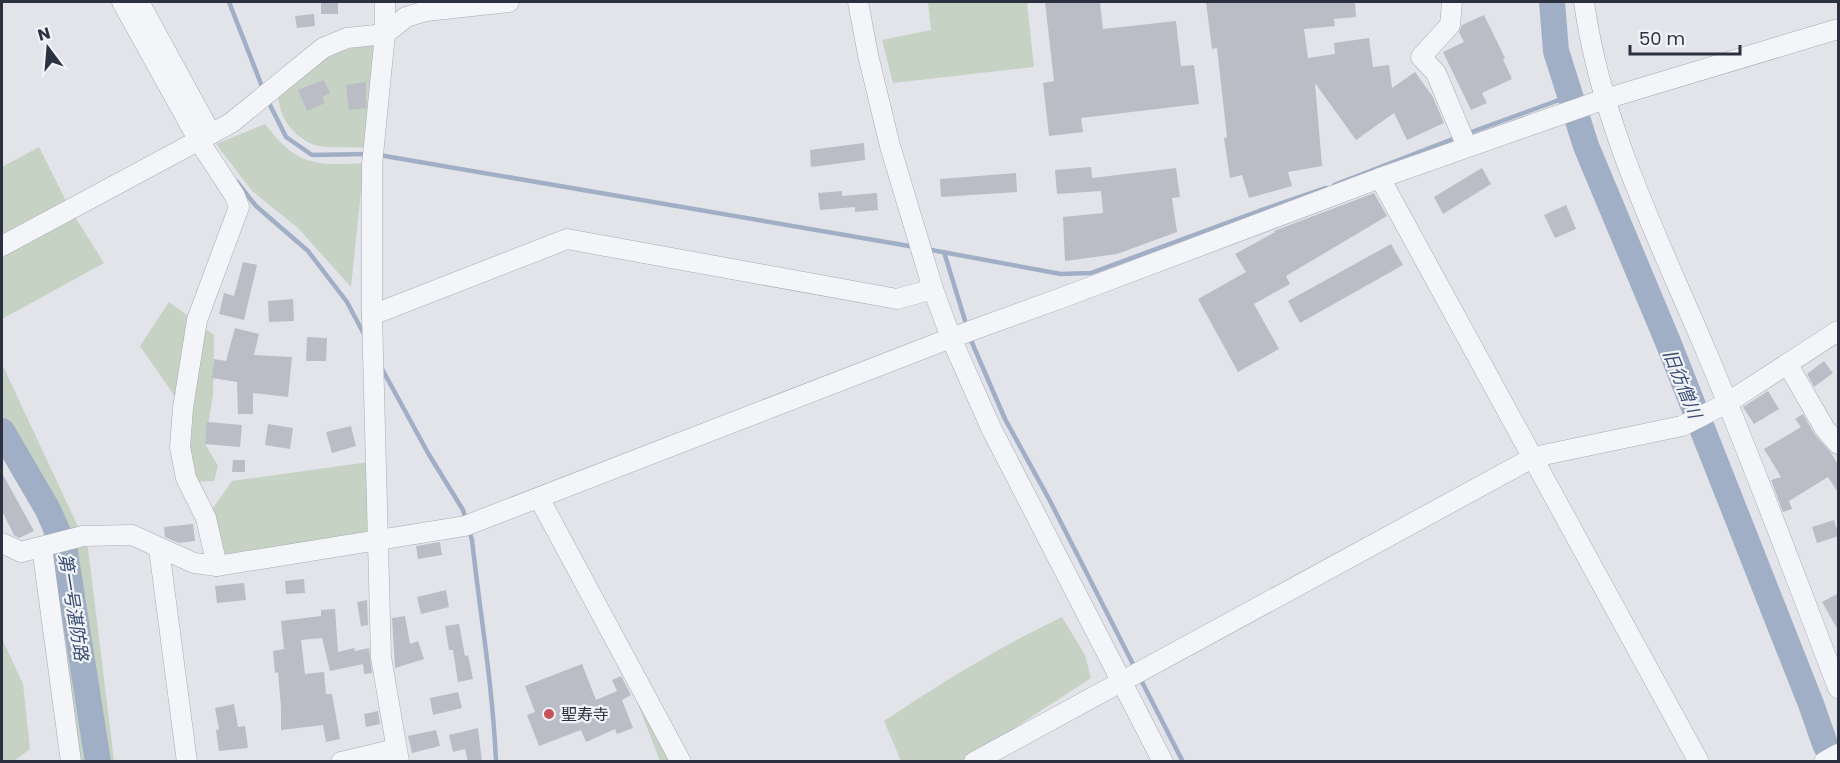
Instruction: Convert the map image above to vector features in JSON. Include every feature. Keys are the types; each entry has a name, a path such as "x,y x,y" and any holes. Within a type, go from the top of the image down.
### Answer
{"street":[{"path":"122,2 205,137"},
{"path":"140,2 239,207 197,320 183,408 180,447 186,478 206,518 218,566"},
{"path":"341,762 398,755 381,657 372,315 372,165 385,34 385,2"},
{"path":"2,246 231,123 323,48 347,38 385,34 406,17 426,11 508,2"},
{"path":"858,2 890,146 933,289 951,338 991,428 1163,762"},
{"path":"1452,2 1450,25 1421,57 1436,73 1467,147"},
{"path":"1584,2 1588,31 1605,99 1625,159 1727,403 1839,688"},
{"path":"2,543 21,552 82,536 132,535 194,563 218,566 465,526 951,338 1380,178 1605,99 1839,29"},
{"path":"1380,178 1699,762"},
{"path":"372,315 567,239 897,299 933,289"},
{"path":"974,762 1534,457 1682,426 1727,403 1839,331"},
{"path":"1788,364 1825,429 1839,444"},
{"path":"539,498 681,762"},
{"path":"44,547 71,762"},
{"path":"159,549 187,762"},
{"path":"1824,762 1839,754"}],"green space":[{"path":"928,2 1027,2 1034,67 893,83 882,40 931,30"},
{"path":"378,43 373,148 317,146 293,131 281,112 278,96 334,52"},
{"path":"265,124 287,148 307,160 332,164 364,163 351,287 298,228 252,191 216,144"},
{"path":"39,147 70,209 104,263 2,319 2,167"},
{"path":"169,302 214,335 213,395 205,444 218,466 214,481 188,482 183,408 140,346"},
{"path":"2,364 88,548 114,761 73,761 47,546 39,519 2,446"},
{"path":"376,461 378,534 217,566 206,518 232,481"},
{"path":"1062,617 1085,655 1091,678 964,761 901,761 884,721 971,666"},
{"path":"2,639 23,684 30,749 14,761 2,761"},
{"path":"625,671 678,761 660,761"}],"building":[{"path":"321,2 338,2 338,14 321,14"},
{"path":"1045,2 1100,2 1103,29 1176,21 1181,66 1194,65 1199,104 1081,118 1083,132 1049,136 1043,83 1054,81"},
{"path":"1206,2 1355,2 1356,17 1334,19 1335,26 1304,29 1308,58 1335,54 1334,43 1369,38 1373,67 1389,65 1392,88 1415,72 1433,97 1444,123 1407,140 1394,113 1356,140 1315,83 1322,166 1288,172 1292,186 1249,198 1242,175 1230,178 1224,138 1227,137 1217,48 1212,49"},
{"path":"314,14 315,26 297,28 295,16"},
{"path":"1484,15 1505,58 1503,59 1512,79 1482,93 1487,103 1471,110 1443,52 1464,42 1459,32 1462,25"},
{"path":"324,80 330,93 322,97 325,103 307,111 298,90"},
{"path":"366,82 366,108 349,110 346,85"},
{"path":"864,143 865,160 811,167 810,150"},
{"path":"1091,167 1092,178 1176,168 1180,197 1172,198 1177,232 1117,254 1065,261 1063,217 1103,213 1101,191 1057,194 1055,170"},
{"path":"1482,168 1491,184 1443,214 1434,197"},
{"path":"1016,173 1017,192 941,197 940,179"},
{"path":"842,191 842,196 877,193 878,210 855,212 855,207 820,210 818,193"},
{"path":"1374,193 1387,216 1286,276 1290,284 1254,304 1279,349 1238,372 1198,299 1246,272 1235,254 1274,231"},
{"path":"1566,205 1576,229 1555,238 1544,215"},
{"path":"1391,244 1403,265 1300,323 1288,301"},
{"path":"243,262 257,265 244,320 219,314 224,293 234,296"},
{"path":"293,299 294,321 269,322 268,301"},
{"path":"235,328 259,334 254,355 292,357 288,397 253,393 253,414 238,414 237,382 212,378 214,359 226,361"},
{"path":"307,337 327,338 326,361 306,361"},
{"path":"1824,361 1833,373 1814,387 1807,374"},
{"path":"1768,391 1779,409 1754,424 1743,407"},
{"path":"1803,414 1815,435 1839,466 1839,494 1828,477 1789,501 1792,509 1783,512 1771,480 1781,477 1764,449 1801,427 1795,419"},
{"path":"207,422 242,425 240,447 205,444"},
{"path":"268,424 293,428 290,449 265,445"},
{"path":"351,426 356,446 332,453 326,432"},
{"path":"233,460 245,460 245,472 232,472"},
{"path":"2,473 34,531 19,538 14,535 2,511"},
{"path":"1834,520 1839,536 1817,543 1812,527"},
{"path":"193,524 195,541 179,543 165,537 164,527"},
{"path":"440,542 442,555 418,559 416,546"},
{"path":"304,579 305,593 286,594 285,581"},
{"path":"244,583 246,600 217,603 215,586"},
{"path":"446,590 449,607 421,614 417,597"},
{"path":"1839,593 1839,632 1822,602"},
{"path":"367,600 368,625 361,626 357,602"},
{"path":"335,609 338,652 354,648 355,651 369,648 372,673 364,674 363,664 330,671 322,638 301,640 305,674 324,672 326,694 332,694 340,739 326,742 323,725 281,730 278,672 275,673 273,651 284,649 281,621 321,616 321,610"},
{"path":"405,616 410,644 418,641 424,659 395,668 392,618"},
{"path":"459,624 465,656 468,655 473,679 458,682 453,650 449,650 445,626"},
{"path":"582,664 596,700 617,691 612,680 621,676 631,695 622,700 633,728 617,734 615,729 586,742 581,730 539,746 527,715 535,712 525,686"},
{"path":"458,692 462,708 433,715 430,698"},
{"path":"234,704 238,727 245,726 248,748 219,751 216,730 219,729 215,708"},
{"path":"378,711 380,724 366,727 364,714"},
{"path":"478,728 482,762 468,762 465,749 453,752 449,735"},
{"path":"436,730 440,746 412,753 408,736"}],"waterway":[{"path":"229,2 263,89"},
{"name":"旧彷僧川","path":"1552,2 1556,51 1586,146 1668,342 1834,762"},
{"path":"1466,134 1570,96"},
{"path":"267,99 286,137 312,155 368,154"},
{"path":"1334,185 1458,137"},
{"path":"379,155 915,247"},
{"path":"237,182 256,206 308,251 347,302 365,336"},
{"path":"926,249 1061,274 1091,273 1326,188"},
{"path":"944,252 967,327"},
{"path":"970,338 1005,419 1049,499 1135,668"},
{"path":"381,367 428,453 463,510 466,520"},
{"name":"第一号湛防路","path":"2,431 48,510 64,546 98,762"},
{"path":"469,531 489,678 496,762"},
{"path":"1140,678 1183,762"}],"place":[{"name":"聖寿寺","path":"549,714"}]}
